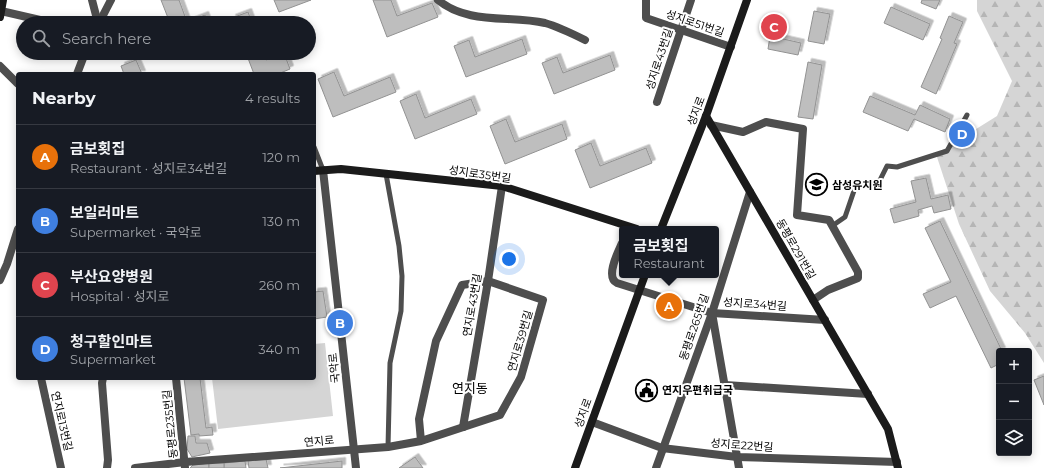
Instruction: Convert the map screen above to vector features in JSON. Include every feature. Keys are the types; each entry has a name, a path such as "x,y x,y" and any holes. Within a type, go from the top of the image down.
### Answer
{"main road":[{"path":"0,14 3,0"},
{"name":"성지로","path":"662,226 706,116 747,0"},
{"name":"동평로291번길","path":"706,116 888,428 898,465"},
{"name":"성지로35번길","path":"316,171 341,169 502,186 625,226"},
{"name":"성지로","path":"575,468 644,278"}],"street":[{"path":"92,0 97,16"},
{"path":"103,16 111,0"},
{"path":"438,0 457,12 486,18 518,19 546,24 586,40"},
{"name":"성지로51번길","path":"646,0 646,18 731,47"},
{"name":"성지로43번길","path":"657,102 691,0"},
{"path":"0,14 16,17"},
{"path":"78,72 83,60"},
{"path":"0,66 16,82"},
{"path":"711,125 743,132 766,122 803,129 797,215 829,220 858,272 858,278 828,290 813,300"},
{"name":"국악로","path":"323,170 356,468"},
{"name":"연지로43번길","path":"462,427 488,281 502,186"},
{"name":"동평로265번길","path":"656,468 712,313 750,192"},
{"path":"0,280 16,235"},
{"name":"성지로34번길","path":"619,250 614,262 612,277 613,281 617,283 640,289 712,313 825,320"},
{"name":"연지로39번길","path":"421,441 419,419 436,342 462,285 488,281 543,300 521,377 500,415"},
{"path":"712,313 740,468"},
{"name":"연지로13번길","path":"41,380 61,468"},
{"path":"103,380 107,468"},
{"name":"동평로235번길","path":"176,380 185,465"},
{"path":"724,385 868,394"},
{"name":"연지로","path":"135,468 388,447 421,441 500,415"},
{"name":"성지로22번길","path":"592,422 662,448 737,457 898,465"}],"lane":[{"path":"832,226 845,217 857,182 873,185 880,180 887,166 897,167 947,152 967,115"},
{"path":"316,152 323,170"},
{"path":"386,174 399,246 402,276 401,311 390,363 388,447"}],"green space":[{"path":"977,0 1044,0 1044,363 1025,333 990,291 959,224 936,154 997,116 1012,81 977,11"},
{"path":"325,343 333,416 218,429 212,380 316,380 316,344"}],"building":[{"path":"161,0 179,0 185,16 167,16"},
{"path":"274,0 311,0 279,12"},
{"path":"373,0 391,0 397,16 432,3 438,17 387,37"},
{"path":"922,0 940,0 936,9 921,3"},
{"path":"891,7 930,24 923,40 884,23"},
{"path":"814,11 830,14 824,44 808,41"},
{"path":"248,12 249,16 237,16"},
{"path":"949,16 963,22 954,43 957,44 936,94 921,87 942,39 940,38"},
{"path":"770,36 801,43 798,55 768,49"},
{"path":"522,39 527,54 466,77 454,46 469,40 475,57"},
{"path":"610,55 615,70 554,94 542,63 557,57 563,73"},
{"path":"136,60 141,72 123,72 121,66"},
{"path":"249,60 287,60 290,69 283,72 253,72"},
{"path":"808,62 822,65 813,119 798,117"},
{"path":"334,72 344,96 390,77 396,92 333,117 318,79"},
{"path":"416,94 425,118 471,99 477,114 415,139 400,101"},
{"path":"870,96 915,115 920,105 950,119 945,132 914,119 908,131 863,112"},
{"path":"506,119 515,142 562,124 567,139 505,164 490,126"},
{"path":"591,143 600,166 646,148 652,163 590,188 575,150"},
{"path":"926,178 931,199 948,195 951,209 934,213 932,206 918,210 919,216 894,223 890,209 916,202 911,181"},
{"path":"940,221 1001,348 996,348 996,366 991,368 956,296 930,308 923,294 951,282 925,228"},
{"path":"323,291 327,317 316,319 316,292"},
{"path":"1044,376 1044,405 1034,380"},
{"path":"184,380 200,380 206,428 212,427 213,435 191,435"},
{"path":"188,436 195,436 196,443 207,443 210,453 192,457 187,449"},
{"path":"415,457 423,468 399,468"},
{"path":"266,459 268,468 249,468 248,461"},
{"path":"245,461 246,468 224,468 224,463"},
{"path":"342,461 342,468 280,468"},
{"path":"209,463 209,468 190,468 193,465"},
{"path":"209,463 224,463 224,468 209,468"}],"place":[{"name":"부산요양병원","path":"774,27"},
{"name":"청구할인마트","path":"962,134"},
{"name":"삼성유치원","path":"817,185"},
{"name":"금보횟집","path":"669,306"},
{"name":"보일러마트","path":"340,323"},
{"name":"연지우편취급국","path":"646,390"}],"district":[{"name":"연지동","path":"470,388"}]}
